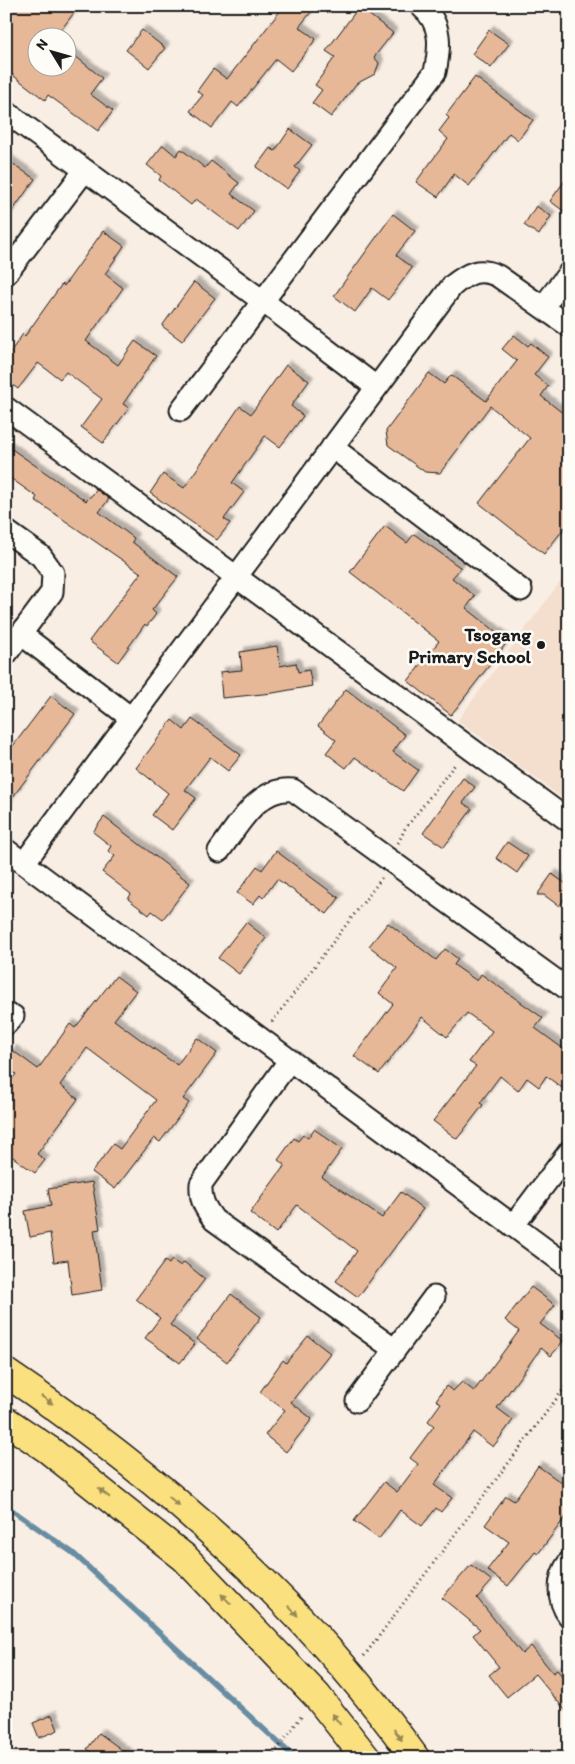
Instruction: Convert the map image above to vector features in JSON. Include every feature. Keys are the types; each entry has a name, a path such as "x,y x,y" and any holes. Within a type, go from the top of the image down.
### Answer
{"main road":[{"path":"6,1373 68,1415 217,1536 300,1618 382,1712 415,1758"},
{"path":"6,1421 49,1450 185,1558 317,1696 366,1758"}],"street":[{"path":"181,410 435,72 440,48 438,33 432,19 421,6"},
{"path":"6,112 376,387"},
{"path":"6,274 85,170"},
{"path":"24,863 234,577 452,286 474,271 487,271 498,276 569,326"},
{"path":"544,308 569,273"},
{"path":"6,408 569,821"},
{"path":"332,447 521,590"},
{"path":"6,531 41,556 53,573 52,592 6,654"},
{"path":"21,634 131,718"},
{"path":"219,851 258,802 269,793 281,789 293,790 569,990"},
{"path":"6,850 569,1267"},
{"path":"289,1061 202,1184 201,1196 205,1208 214,1220 395,1350"},
{"path":"513,1226 569,1152"},
{"path":"357,1401 434,1297"},
{"path":"569,1562 564,1568 559,1588 562,1608 569,1616"}],"path":[{"path":"259,1038 382,877 405,829 468,747"},
{"path":"350,1675 569,1382"},
{"path":"271,1758 317,1696"}],"shaded area":[{"name":"Tsogang Primary School","path":"569,570 569,803 458,720"}],"building":[{"path":"6,6 79,6 62,28 28,28 28,78 78,78 78,58 102,78 90,94 113,111 98,131 48,95 45,100 6,70"},
{"path":"284,6 316,6 299,27 316,39 291,71 276,59 238,107 232,102 212,128 190,111 203,95 197,91 213,69 227,79"},
{"path":"359,7 393,33 374,57 379,63 375,74 356,84 331,117 312,103 322,90 315,85 335,57 326,51"},
{"path":"142,30 165,48 149,68 126,50"},
{"path":"489,30 509,44 491,68 472,54"},
{"path":"475,77 533,120 518,140 509,133 469,186 454,174 438,197 416,182 448,139 439,131 449,118 446,115"},
{"path":"290,129 312,145 295,167 300,171 287,189 256,167 270,148 275,151"},
{"path":"163,145 176,156 181,149 205,168 211,161 239,183 231,194 254,211 239,231 196,199 191,205 159,180 161,176 147,165"},
{"path":"6,159 35,179 6,220"},
{"path":"569,175 569,215 550,201"},
{"path":"536,206 551,216 539,235 524,225"},
{"path":"393,214 415,231 396,255 412,268 388,300 372,288 355,312 334,296"},
{"path":"103,231 124,246 105,274 123,288 86,341 118,365 135,341 156,356 123,404 129,408 103,443 81,427 102,399 66,372 60,379 38,363 18,389 6,380 6,358 23,334 25,336 62,284 64,286"},
{"path":"194,282 215,298 182,341 162,326"},
{"path":"514,335 528,346 531,343 548,357 534,375 548,386 541,396 569,418 569,522 544,554 479,503 530,438 490,406 440,473 425,472 388,445 386,431 429,373 444,384 451,375 486,401 517,361 502,349"},
{"path":"286,365 309,381 291,406 303,416 280,447 265,436 232,483 244,492 224,519 230,523 217,540 150,493 163,474 184,488 240,406 251,414"},
{"path":"6,445 86,501 97,490 109,499 99,512 134,538 132,542 178,577 152,610 156,614 147,626 145,624 118,662 89,641 141,573 35,500 37,497 6,475"},
{"path":"385,526 407,543 414,534 461,568 452,578 475,596 466,608 508,641 451,715 408,681 439,641 350,572"},
{"path":"277,646 280,666 296,663 298,672 309,670 312,686 273,693 222,698 220,672 242,670 240,652"},
{"path":"346,689 405,735 393,752 418,770 403,791 355,757 346,768 326,753 336,740 318,726"},
{"path":"51,696 75,714 6,806 6,755"},
{"path":"192,719 241,755 228,771 210,757 185,790 196,798 172,830 152,815 168,793 136,768 172,720 184,730"},
{"path":"463,778 475,787 463,803 472,809 444,847 423,833"},
{"path":"104,817 190,883 163,919 152,911 149,915 128,899 131,894 102,872 115,856 108,851 111,846 93,832"},
{"path":"507,842 528,856 517,873 496,858"},
{"path":"276,851 339,898 327,914 277,879 263,898 260,895 253,904 237,893 257,866 262,870"},
{"path":"552,874 569,886 569,893 559,906 544,895 537,895"},
{"path":"246,922 266,938 239,974 218,958"},
{"path":"388,923 436,960 445,949 458,959 454,965 477,981 481,974 543,1018 535,1028 569,1053 569,1093 546,1076 539,1087 527,1078 518,1091 500,1076 480,1103 483,1105 457,1139 433,1121 476,1066 469,1062 492,1031 467,1013 447,1037 422,1017 379,1074 354,1056 393,1004 379,993 397,968 369,946"},
{"path":"116,976 136,991 114,1020 177,1065 197,1038 217,1053 183,1099 189,1103 160,1142 154,1138 115,1189 92,1172 113,1144 120,1149 156,1100 87,1048 60,1085 78,1099 37,1154 45,1160 35,1173 6,1152 6,1087 16,1074 6,1067 6,1058 12,1050 38,1069 70,1024 75,1028"},
{"path":"314,1129 342,1149 322,1177 382,1218 401,1192 423,1209 358,1297 336,1281 357,1251 297,1205 276,1233 250,1213 285,1165 278,1160 294,1138 298,1141 303,1135 308,1138"},
{"path":"92,1182 100,1229 94,1230 102,1290 72,1295 68,1260 54,1262 50,1233 30,1237 25,1211 51,1206 48,1189"},
{"path":"172,1260 181,1266 184,1262 205,1279 170,1325 195,1344 180,1363 145,1338 160,1318 136,1299 165,1261 169,1264"},
{"path":"531,1287 555,1305 540,1324 563,1341 551,1356 541,1348 497,1408 513,1420 493,1447 473,1432 434,1485 452,1498 441,1512 436,1508 422,1526 400,1510 379,1539 354,1521 384,1482 397,1492 418,1464 410,1458 434,1426 428,1421 441,1403 436,1400 446,1386 453,1391 462,1382 474,1391 519,1331 505,1320"},
{"path":"231,1294 261,1317 227,1362 197,1339"},
{"path":"308,1336 330,1353 291,1402 312,1419 286,1452 265,1435 285,1410 260,1392 283,1360 286,1363"},
{"path":"538,1466 566,1486 569,1494 569,1512 538,1554 535,1552 508,1586 487,1570 509,1542 485,1525 506,1496 514,1501"},
{"path":"471,1565 492,1581 477,1598 522,1654 531,1646 553,1673 557,1670 569,1684 569,1715 535,1674 507,1697 489,1675 499,1667 473,1635 480,1629 442,1598"},
{"path":"52,1715 58,1730 39,1738 33,1723"},
{"path":"99,1733 133,1758 99,1758 87,1749"}],"waterway":[{"path":"6,1506 73,1553 295,1758"}],"place":[{"name":"Tsogang Primary School","path":"541,645"}]}
